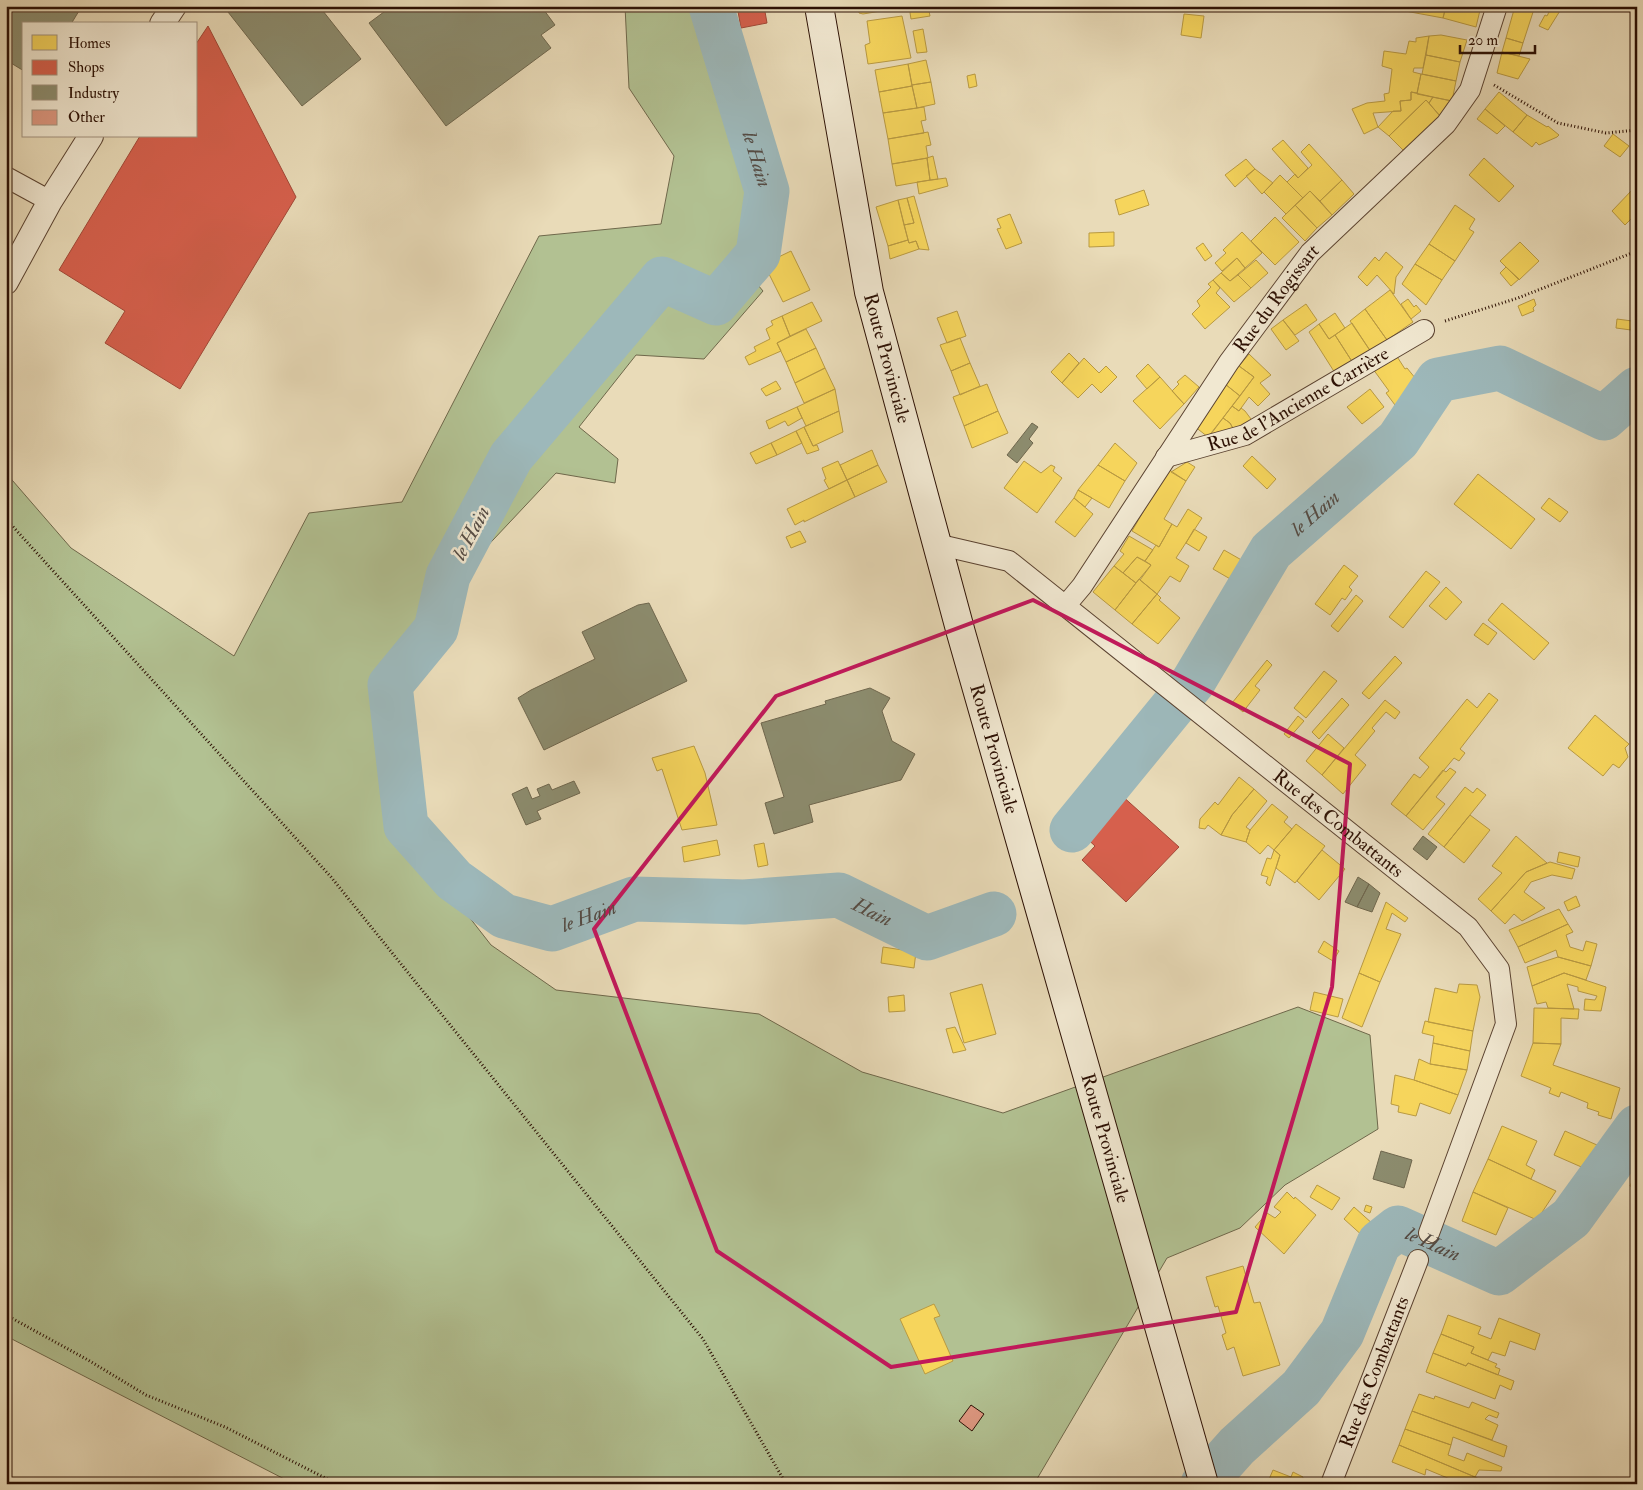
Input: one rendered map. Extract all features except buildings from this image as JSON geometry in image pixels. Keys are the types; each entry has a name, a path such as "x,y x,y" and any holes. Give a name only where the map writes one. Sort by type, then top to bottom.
{"main road":[{"name":"Route Provinciale","path":"819,6 869,292 936,544 1204,1484"}],"street":[{"path":"163,22 174,6"},
{"name":"Rue du Rogissart","path":"1066,605 1082,586 1230,362 1310,253 1446,124 1470,90 1497,6"},
{"path":"6,282 50,201 89,138"},
{"path":"6,177 50,201"},
{"name":"Rue de l'Ancienne Carrière","path":"1166,457 1246,435 1424,330"},
{"name":"Rue des Combattants","path":"936,544 1009,561 1468,927 1499,969 1506,1024 1430,1233"},
{"name":"Rue des Combattants","path":"1330,1484 1418,1260"}],"path":[{"path":"1476,74 1558,122 1606,133 1637,130"},
{"path":"1424,330 1448,320 1518,298 1637,252"},
{"path":"6,519 337,884 703,1339 786,1484"},
{"path":"6,1315 88,1360 146,1395 225,1427 337,1484"}],"highlighted area":[{"path":"1033,600 1350,764 1332,987 1236,1312 891,1367 717,1251 594,929 776,696"}],"green space":[{"path":"625,6 710,6 747,183 737,260 763,291 704,359 636,355 579,427 618,459 615,483 556,473 478,556 430,573 433,607 388,665 377,718 384,808 491,945 556,990 759,1014 862,1072 1003,1113 1298,1007 1370,1035 1378,1129 1285,1185 1240,1228 1167,1258 1034,1484 294,1484 6,1336 6,473 71,548 234,656 309,513 402,502 539,236 661,224 674,156 629,88"}],"waterway":[{"name":"le Hain","path":"711,6 767,191 758,254 716,303 662,279 511,457 448,576 436,629 390,685 406,826 454,880 504,916 552,929 634,899 744,902 839,895 927,938 994,914"},
{"name":"le Hain","path":"1072,830 1193,682 1271,551 1398,440 1438,380 1500,368 1604,418 1637,389"},
{"name":"le Hain","path":"1203,1484 1237,1446 1301,1388 1342,1333 1379,1243 1398,1228 1499,1273 1571,1218 1637,1127"}],"water label":[{"name":"Hain","path":"872,911"}]}
